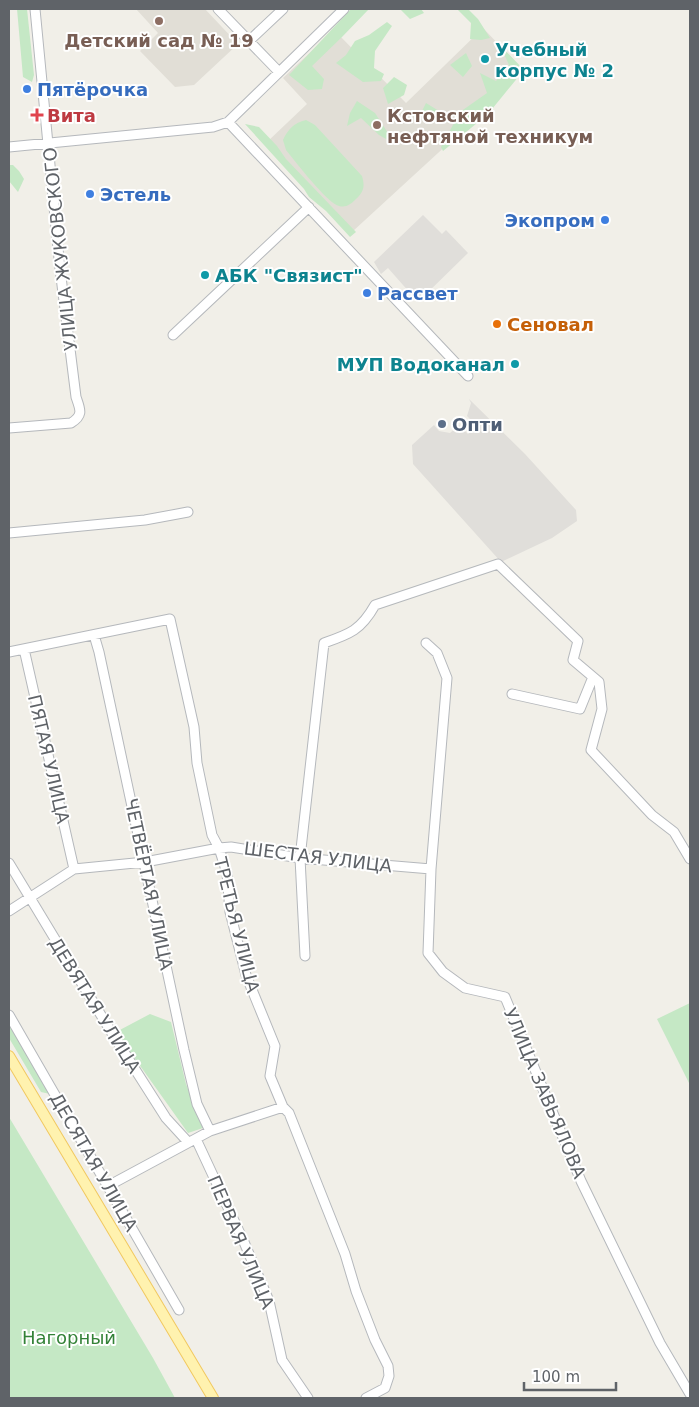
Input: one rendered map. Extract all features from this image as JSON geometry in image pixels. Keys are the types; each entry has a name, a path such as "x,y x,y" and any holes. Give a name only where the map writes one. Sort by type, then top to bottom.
{"main road":[{"path":"9,1056 212,1398"}],"street":[{"name":"УЛИЦА ЖУКОВСКОГО","path":"9,428 71,423 78,419 80,412 76,397 60,269 36,9"},
{"path":"218,9 279,72"},
{"path":"249,41 283,9"},
{"path":"9,147 213,127 228,122 344,9"},
{"path":"228,122 468,376"},
{"path":"173,335 309,207"},
{"path":"9,533 145,520 188,512"},
{"path":"305,956 300,858 324,642 349,634 367,620 375,605 498,564 578,641 572,660 599,682 602,709 591,750 652,815 674,832 690,860"},
{"name":"ТРЕТЬЯ УЛИЦА","path":"94,635 170,619 194,727 197,763 212,835 219,848 227,873 230,912 246,975 275,1046 270,1076 283,1106 289,1113 345,1254 372,1332 388,1366 389,1376 385,1388 366,1398"},
{"path":"9,652 94,635"},
{"name":"ЧЕТВЁРТАЯ УЛИЦА","path":"94,635 145,862 184,1050 197,1104 210,1131"},
{"name":"УЛИЦА ЗАВЬЯЛОВА","path":"426,642 437,653 447,678 431,869 428,953 443,972 465,988 505,997 581,1181 660,1343 690,1394"},
{"name":"ПЯТАЯ УЛИЦА","path":"24,649 74,869"},
{"path":"512,694 580,709 593,677"},
{"name":"ШЕСТАЯ УЛИЦА","path":"9,910 74,869 145,862 219,848 231,847 300,858 431,869"},
{"name":"ДЕВЯТАЯ УЛИЦА","path":"9,863 110,1030 166,1118 192,1141"},
{"name":"ДЕСЯТАЯ УЛИЦА","path":"9,1015 179,1310"},
{"path":"108,1186 210,1131 283,1106"},
{"name":"ПЕРВАЯ УЛИЦА","path":"192,1141 244,1242 269,1301 282,1360 308,1398"}],"shaded area":[{"path":"136,9 205,9 238,44 194,85 175,87 140,51 158,33"},
{"name":"Кстовский нефтяной техникум","path":"483,28 524,71 487,108 352,232 267,142 307,104 283,78 334,30 406,103"},
{"path":"423,215 442,234 446,230 468,253 418,302 388,268 381,274 374,262"},
{"path":"469,399 525,454 576,510 577,521 552,538 501,562 413,464 412,445 434,425 439,431 450,433 459,425 468,434 477,426 467,416 471,403"}],"green space":[{"path":"17,9 27,9 34,75 32,82 23,77"},
{"path":"351,9 369,9 312,66 324,79 322,89 308,90 289,75"},
{"path":"400,9 421,9 424,13 410,19"},
{"path":"457,9 468,9 478,19 490,38 481,40 470,39 471,23"},
{"path":"387,22 392,26 375,51 374,68 384,74 381,81 363,82 336,63 346,55 355,41 369,35"},
{"path":"500,45 524,70 488,114 443,151 441,147 460,112 487,93 480,73 496,81 509,65"},
{"path":"466,53 472,66 463,77 450,65"},
{"path":"394,77 407,85 404,95 388,104 383,88"},
{"path":"357,101 375,113 395,144 379,135 361,118 347,126 350,113"},
{"path":"426,103 439,111 430,115 422,111"},
{"path":"306,120 315,125 362,176 364,186 362,191 348,205 339,206 327,198 286,150 283,140 287,133 292,127"},
{"path":"245,124 259,127 277,146 286,159 356,232 350,237 326,211 309,197 304,189"},
{"path":"9,165 13,165 24,179 18,192 9,181"},
{"path":"690,1003 690,1085 657,1019"},
{"path":"150,1014 171,1022 186,1084 203,1128 188,1133 116,1032"},
{"path":"9,1023 50,1094 41,1092 9,1038"},
{"name":"Нагорный","path":"9,1117 153,1358 175,1398 9,1398"}],"place":[{"name":"Детский сад № 19","path":"159,21"},
{"name":"Учебный корпус № 2","path":"485,59"},
{"name":"Пятёрочка","path":"27,89"},
{"name":"Вита","path":"37,115"},
{"name":"Кстовский нефтяной техникум","path":"377,125"},
{"name":"Эстель","path":"90,194"},
{"name":"Экопром","path":"605,220"},
{"name":"АБК \"Связист\"","path":"205,275"},
{"name":"Рассвет","path":"367,293"},
{"name":"Сеновал","path":"497,324"},
{"name":"МУП Водоканал","path":"515,364"},
{"name":"Опти","path":"442,424"}]}
